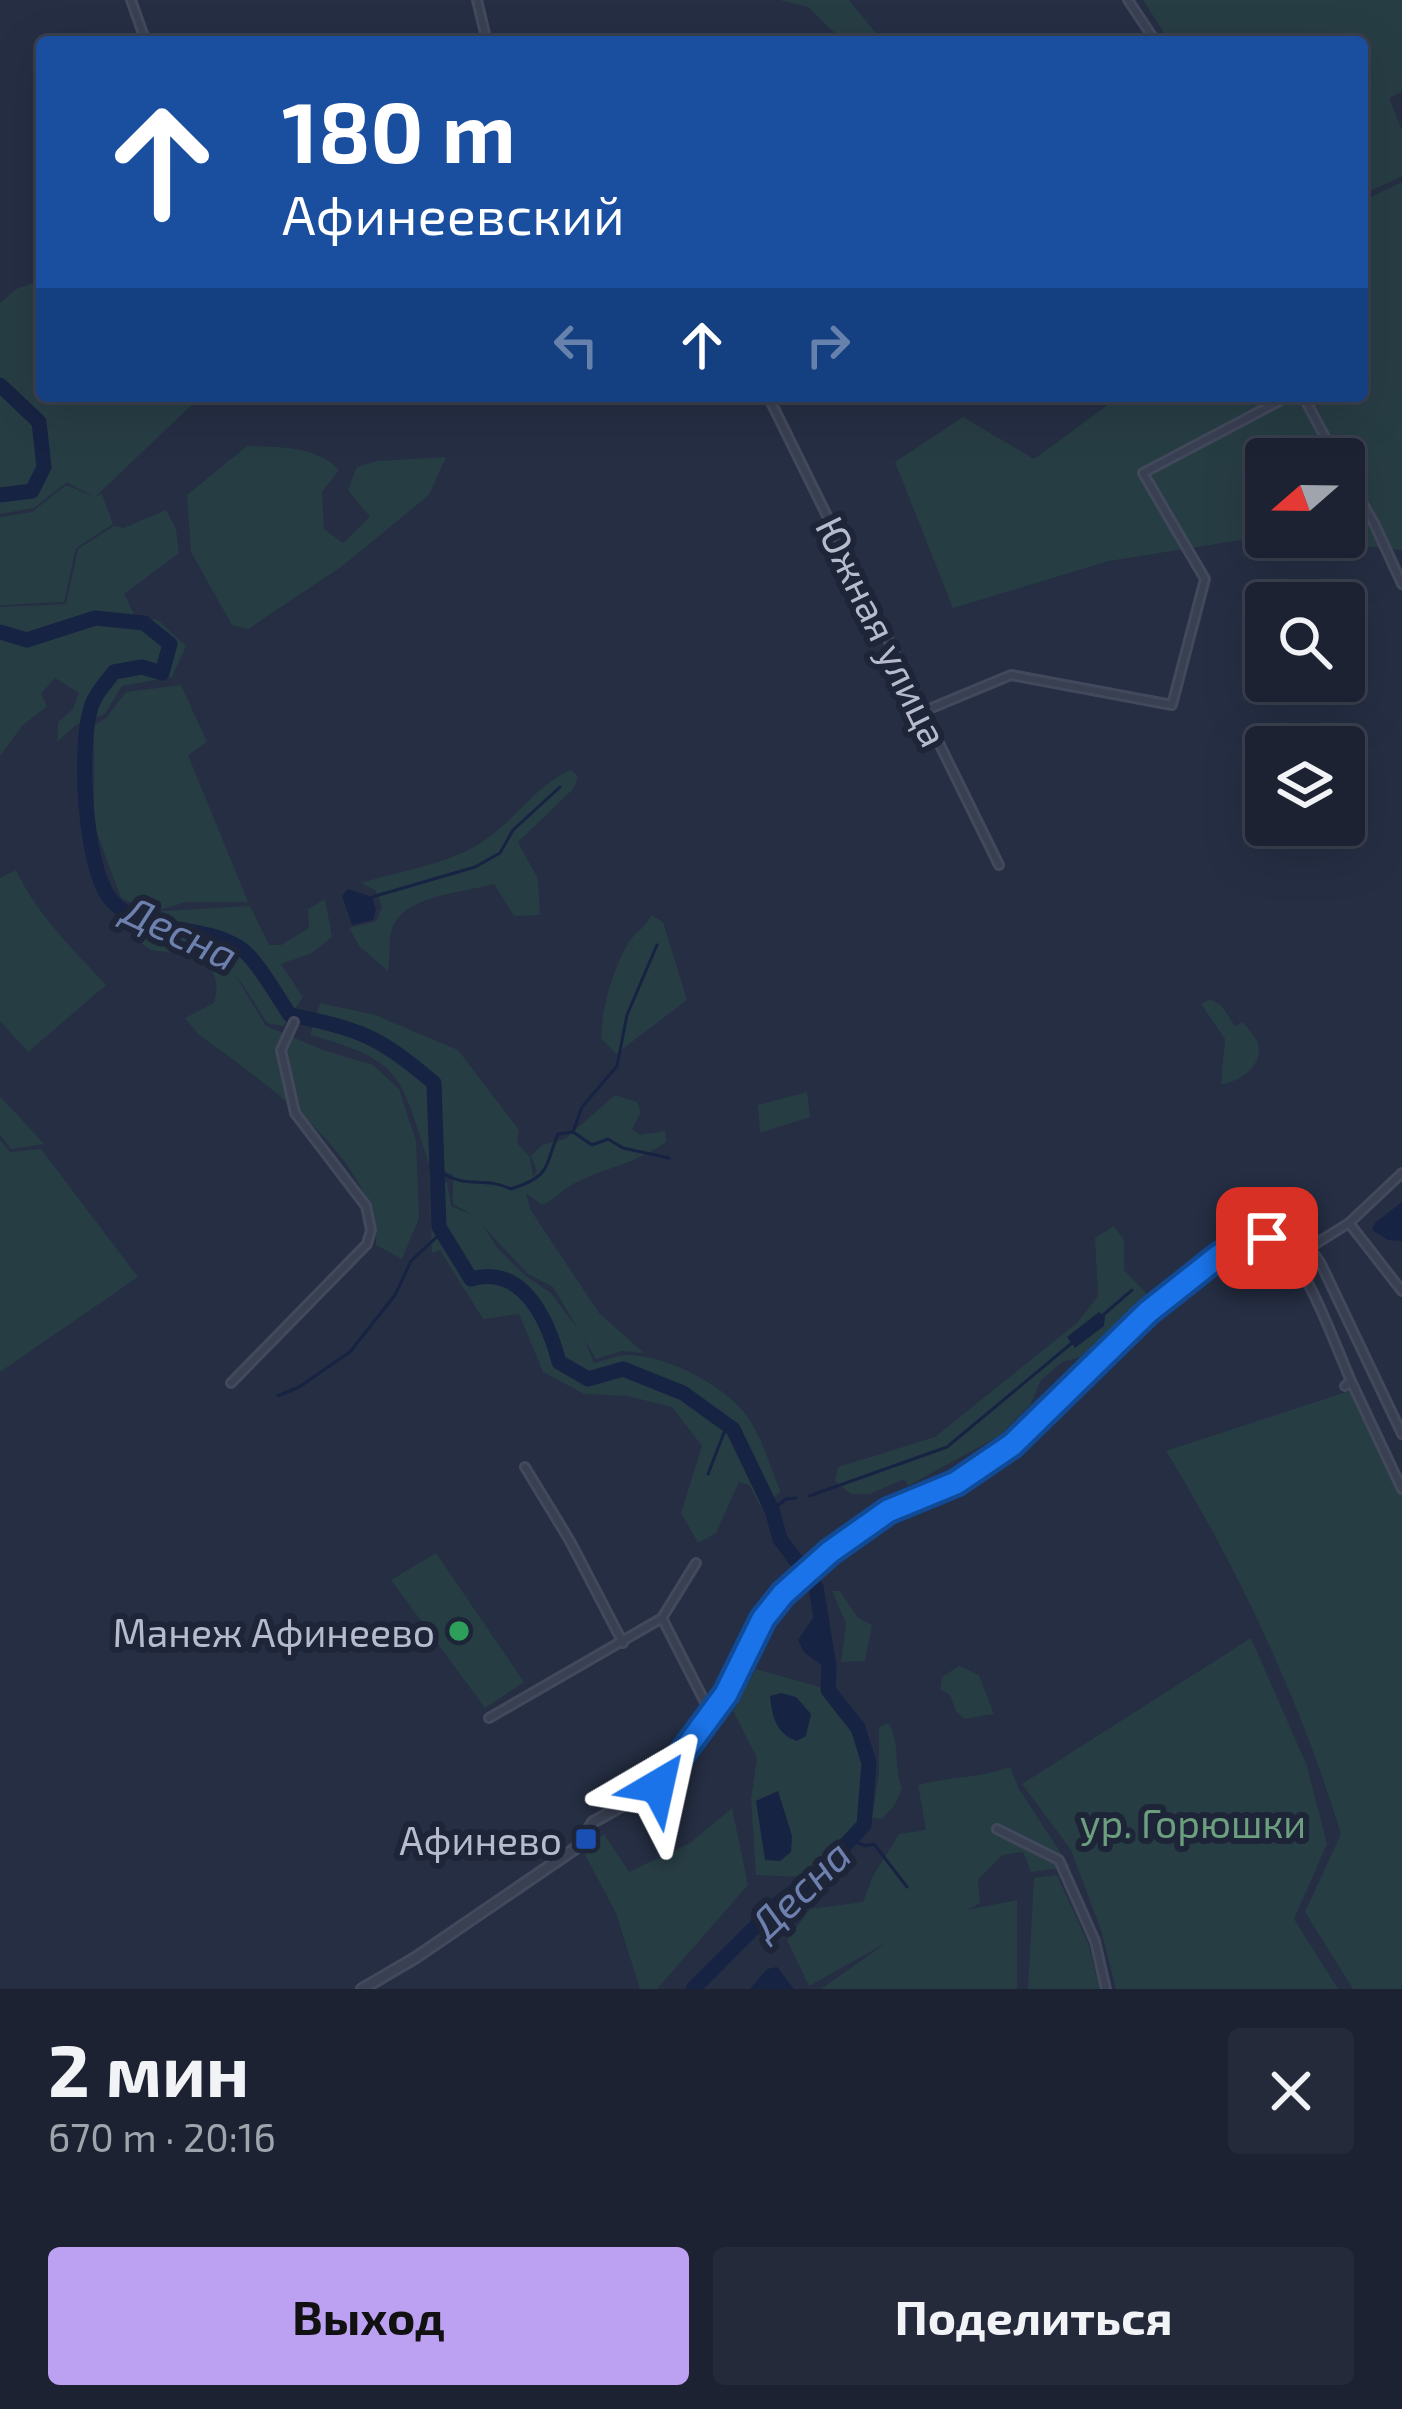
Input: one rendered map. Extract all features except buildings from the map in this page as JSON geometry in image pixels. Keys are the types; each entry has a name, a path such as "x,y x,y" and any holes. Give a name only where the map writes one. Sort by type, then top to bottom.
{"street":[{"path":"131,0 144,36"},
{"path":"477,0 486,36"},
{"path":"1128,0 1152,36"},
{"name":"Южная улица","path":"771,402 999,865"},
{"path":"922,712 1011,675 1172,705 1205,579 1143,473 1278,402"},
{"path":"1306,402 1326,438"},
{"path":"1365,508 1402,584"},
{"path":"231,1382 368,1244 371,1230 366,1206 295,1113 281,1050 294,1022"},
{"path":"1309,1249 1349,1223 1402,1173"},
{"path":"1349,1223 1402,1291"},
{"path":"1278,1239 1297,1261 1348,1384 1402,1489"},
{"path":"362,1989 578,1846 593,1822 658,1786 726,1694 763,1619 783,1594 830,1552 888,1511 956,1483 1012,1445 1135,1324 1220,1255 1241,1244 1278,1239 1309,1249 1320,1262 1402,1435"},
{"path":"525,1468 571,1541 623,1643"},
{"path":"489,1718 662,1618 696,1564"},
{"path":"662,1618 711,1714"},
{"path":"997,1829 1059,1860 1095,1941 1106,1989"}],"green space":[{"path":"779,0 849,0 878,36 838,36 808,7"},
{"path":"1143,0 1402,0 1402,92 1389,98 1402,130 1402,176 1368,192 1368,36 1166,36"},
{"path":"1402,182 1402,550 1365,546 1365,438 1245,438 1245,539 1109,561 953,608 895,462 963,417 1034,459 1112,402 1368,402 1368,198"},
{"path":"36,282 36,402 195,402 96,496 102,494 113,524 76,548 64,602 0,605 0,517 32,512 66,485 94,497 67,482 34,508 0,514 0,303 16,289"},
{"path":"247,446 308,452 339,470 322,492 324,529 343,543 370,517 348,490 357,467 377,461 446,457 429,495 341,567 248,629 232,625 191,552 187,495"},
{"path":"166,510 176,529 179,553 124,594 134,614 159,621 186,646 172,677 122,686 105,714 77,724 57,742 58,722 73,709 79,693 55,678 41,694 47,706 22,726 0,756 0,607 66,604 78,549 114,526 124,528"},
{"path":"181,685 207,742 188,755 248,902 186,902 151,912 121,898 94,825 94,725 106,718 126,692"},
{"path":"571,770 578,777 573,789 518,842 538,879 540,915 514,916 494,884 434,898 407,910 391,932 388,971 359,946 349,928 376,921 382,907 375,890 361,883 471,848 496,832 547,784"},
{"path":"16,870 45,917 106,985 28,1052 0,1021 0,878"},
{"path":"325,899 332,937 312,953 281,964 303,997 283,1026 267,1023 223,964 151,950 142,944 138,928 163,911 250,906 269,945 281,945 309,928 308,909"},
{"path":"651,915 663,922 687,1000 616,1054 601,1038 612,978 627,945"},
{"path":"202,961 232,970 266,1026 373,1065 399,1089 416,1141 419,1218 402,1259 376,1245 372,1213 337,1152 283,1098 198,1034 185,1018 214,1003 216,980"},
{"path":"1210,999 1221,1005 1235,1026 1243,1022 1259,1046 1251,1068 1228,1083 1221,1084 1225,1039 1201,1004"},
{"path":"320,1003 375,1015 458,1050 519,1130 517,1143 530,1157 533,1177 537,1171 531,1156 542,1145 565,1139 615,1095 637,1102 641,1112 632,1129 640,1135 665,1131 666,1142 655,1149 575,1183 542,1205 526,1193 530,1209 599,1313 644,1353 622,1351 596,1359 585,1340 594,1363 622,1355 647,1357 715,1386 751,1422 781,1492 760,1506 749,1485 739,1482 716,1533 698,1543 681,1513 702,1446 672,1407 627,1396 584,1394 543,1372 519,1314 483,1319 440,1250 432,1253 429,1172 447,1182 451,1206 475,1216 453,1204 453,1175 429,1164 412,1111 394,1076 364,1053 310,1035","holes":["484,1227 528,1274 553,1287 579,1331 551,1293 526,1276 498,1249"]},
{"path":"807,1092 810,1117 760,1133 758,1105"},
{"path":"0,1096 44,1144 11,1149 0,1135"},
{"path":"0,1140 10,1152 41,1149 138,1277 0,1372"},
{"path":"1114,1226 1124,1240 1124,1270 1147,1294 1080,1357 1062,1362 1041,1380 1031,1404 999,1436 908,1486 904,1479 870,1494 851,1494 835,1481 838,1467 935,1437 1078,1322 1098,1296 1095,1238"},
{"path":"1358,1388 1402,1480 1402,1989 1353,1989 1305,1912 1341,1834 1307,1734 1266,1637 1166,1451"},
{"name":"Манеж Афинеево","path":"436,1553 524,1682 485,1708 391,1580"},
{"path":"832,1591 840,1591 858,1618 872,1625 865,1661 841,1662 846,1623"},
{"name":"ур. Горюшки","path":"1251,1638 1307,1766 1327,1844 1294,1919 1338,1989 1116,1989 1101,1930 1071,1850 1022,1784"},
{"path":"959,1666 979,1675 994,1714 964,1719 956,1711 950,1695 940,1689 942,1677"},
{"path":"756,1669 820,1687 855,1731 865,1765 860,1823 801,1877 756,1875 751,1799 757,1758 733,1711"},
{"path":"888,1723 902,1789 882,1819 872,1818 879,1727"},
{"path":"1010,1767 1019,1789 1070,1867 1031,1872 1023,1852 1002,1855 978,1880 980,1903 967,1910 1017,1900 1017,1989 821,1989 886,1943 809,1986 787,1940 810,1909 863,1902 899,1834 926,1830 918,1785"},
{"path":"732,1808 748,1885 657,1989 640,1989 616,1913 583,1851 604,1834 629,1872 690,1843"},
{"path":"1057,1875 1088,1943 1100,1989 1028,1989 1034,1878"}],"water":[{"path":"348,889 372,897 373,920 352,925 342,896"},
{"path":"1402,1202 1402,1241 1388,1240 1372,1230 1375,1223"},
{"path":"1099,1312 1105,1317 1104,1326 1075,1348 1067,1337"},
{"path":"817,1594 828,1670 804,1652 798,1640 813,1618"},
{"path":"770,1696 796,1697 811,1714 806,1736 797,1741 784,1734 774,1717"},
{"path":"778,1791 792,1836 791,1852 780,1861 765,1860 756,1801"},
{"path":"777,1967 794,1989 750,1989 767,1969"}],"waterway":[{"name":"Десна","path":"0,385 39,422 44,467 32,491 0,495"},
{"name":"Десна","path":"0,632 27,640 95,618 144,623 170,644 162,673 142,667 114,672 95,698 88,720 89,835 102,885 112,901 141,920 208,935 240,948 290,1015 368,1037 434,1083 439,1227 471,1279 489,1277 519,1288 540,1313 559,1362 588,1379 623,1369 683,1393 733,1429 772,1510 780,1539 816,1587 829,1666 828,1690 858,1728 869,1763 864,1825 693,1989"},
{"path":"372,897 475,867 500,853 513,830 560,787"},
{"path":"573,1132 582,1107 617,1066 627,1015 657,945"},
{"path":"437,1170 458,1180 511,1189 540,1175 558,1134 573,1132 592,1145 608,1139 623,1148 669,1158"},
{"path":"278,1396 350,1352 395,1295 411,1261 443,1231"},
{"path":"1102,1316 1132,1290"},
{"path":"809,1496 947,1447 1072,1343"},
{"path":"708,1474 727,1425"},
{"path":"772,1510 796,1498"},
{"path":"850,1840 874,1844 907,1887"}],"place":[{"name":"Манеж Афинеево","path":"459,1631"},
{"name":"Афинево","path":"586,1839"}],"route":[{"path":"658,1786 726,1694 763,1619 783,1594 830,1552 888,1511 956,1483 1012,1445 1148,1312 1220,1255 1267,1238"}]}
